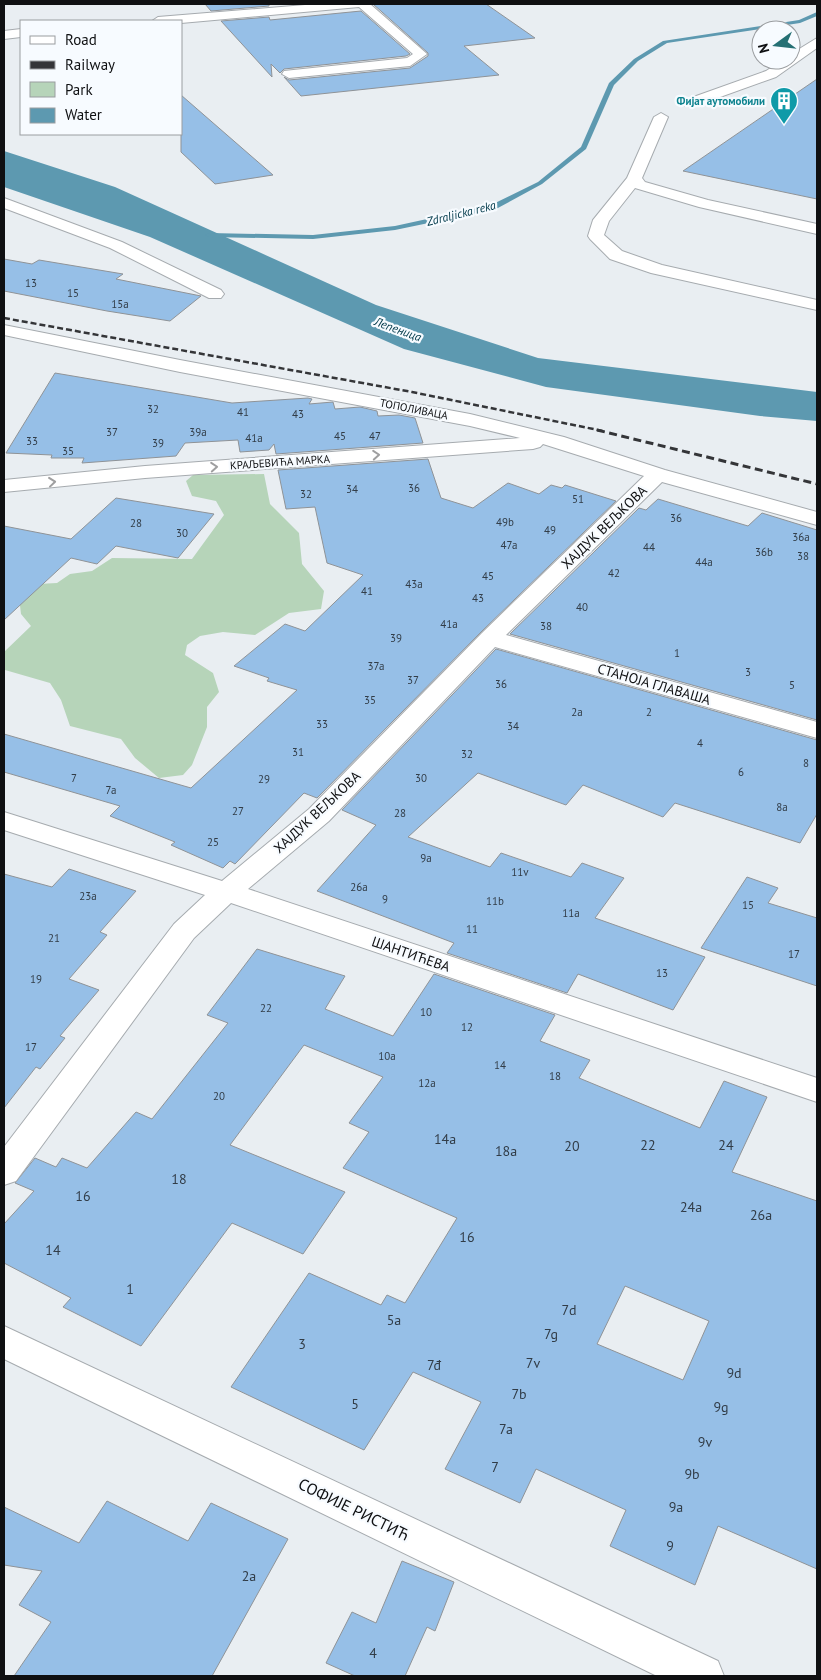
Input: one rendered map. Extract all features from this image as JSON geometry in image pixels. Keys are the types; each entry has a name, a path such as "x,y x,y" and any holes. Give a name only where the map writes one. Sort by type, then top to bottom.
{"street":[{"path":"170,20 356,4"},
{"path":"289,74 410,62 421,54 363,4"},
{"path":"4,35 20,33"},
{"path":"666,107 690,103 770,74 817,42"},
{"path":"690,103 704,108 706,114"},
{"path":"666,107 678,120"},
{"path":"666,107 634,179 601,220 596,236 616,256 657,269 817,305"},
{"path":"634,179 640,185 705,204 817,229"},
{"path":"4,203 116,246 215,294"},
{"name":"ТОПОЛИВАЦА","path":"4,330 180,366 470,420 557,441 658,474 817,518"},
{"name":"КРАЉЕВИЋА МАРКА","path":"4,486 145,472 557,441"},
{"name":"ХАЈДУК ВЕЉКОВА","path":"4,1172 184,931 227,892 319,815 490,638 658,474"},
{"name":"СТАНОЈА ГЛАВАША","path":"490,638 817,730"},
{"name":"ШАНТИЋЕВА","path":"4,821 227,892 817,1090"},
{"name":"СОФИЈЕ РИСТИЋ","path":"4,1342 703,1676"}],"green space":[{"path":"264,474 270,504 299,533 302,564 324,591 321,609 289,613 255,635 223,632 200,636 187,645 185,655 213,673 219,692 207,707 207,727 192,765 183,775 159,778 135,758 121,739 70,726 61,700 50,683 5,670 4,652 31,626 21,614 19,597 38,584 57,583 70,574 92,571 112,558 192,559 224,515 216,501 192,496 186,481 193,475"}],"water":[{"name":"Лепеница","path":"4,151 115,187 376,305 538,358 817,392 817,421 760,416 546,387 404,349 150,237 4,187"}],"building":[{"path":"205,4 269,4 269,6 211,11"},
{"path":"373,4 486,4 535,38 464,46 499,75 301,96 284,77 289,80 410,68 428,56 428,53"},
{"path":"361,11 410,54 406,56 284,69 280,73 271,64 272,77 221,21 269,17 270,20"},
{"name":"Фијат аутомобили","path":"817,79 817,199 683,171"},
{"path":"182,96 273,175 215,184 181,152"},
{"path":"4,259 32,264 39,260 123,274 116,279 201,296 170,321 107,311 4,291"},
{"path":"55,373 232,403 308,398 312,399 309,404 333,402 335,409 360,407 377,411 378,416 399,415 415,418 423,443 276,454 274,444 269,450 240,452 238,440 185,443 176,456 82,463 84,458 51,458 52,455 6,453"},
{"path":"428,459 441,498 473,508 508,483 539,494 551,485 562,488 565,485 616,501 481,632 317,798 304,793 235,864 230,861 223,868 171,845 175,842 110,816 120,806 4,772 4,734 191,788 297,690 267,681 269,678 234,666 285,624 305,631 363,575 327,563 315,507 286,509 278,470"},
{"path":"116,498 214,514 178,558 116,546 97,564 71,558 4,620 4,526 71,539"},
{"path":"658,499 748,526 762,513 817,530 817,720 510,634 639,508 646,510"},
{"path":"496,649 817,740 817,814 800,843 675,803 663,817 583,785 566,805 478,773 408,837 490,867 501,853 571,877 582,863 624,878 595,918 705,957 673,1010 578,974 567,993 447,953 454,943 317,891 376,825 342,810"},
{"path":"69,869 136,891 100,932 107,935 69,979 99,990 60,1036 65,1038 40,1069 36,1067 4,1108 4,874 52,887"},
{"path":"747,877 778,888 768,903 817,918 817,986 701,948"},
{"path":"257,949 345,976 325,1009 393,1036 434,974 555,1015 540,1041 590,1060 579,1078 700,1128 724,1081 767,1097 732,1172 817,1201 817,1569 718,1526 695,1585 610,1546 626,1510 536,1469 520,1503 445,1469 481,1402 413,1372 364,1450 231,1387 309,1273 381,1305 387,1295 405,1303 457,1218 343,1168 369,1132 349,1123 383,1077 304,1045 230,1145 345,1192 303,1254 232,1223 141,1346 63,1307 71,1298 4,1263 4,1224 34,1191 15,1183 35,1158 56,1167 62,1158 87,1168 136,1112 152,1119 228,1023 207,1015","holes":["625,1286 709,1321 683,1380 597,1344"]},
{"path":"107,1501 188,1541 211,1503 288,1539 212,1676 14,1676 51,1622 19,1605 42,1571 4,1565 4,1507 79,1543"},
{"path":"402,1561 454,1582 435,1631 427,1627 405,1676 355,1676 326,1663 352,1612 376,1623"}],"waterway":[{"name":"Zdraljicka reka","path":"209,235 313,237 395,228 493,207 540,183 584,148 611,84 636,60 665,42 800,21 817,14"}],"railway":[{"path":"4,318 412,392 603,431"},
{"path":"597,430 817,484"}],"place":[{"name":"Фијат аутомобили","path":"784,125"}]}
